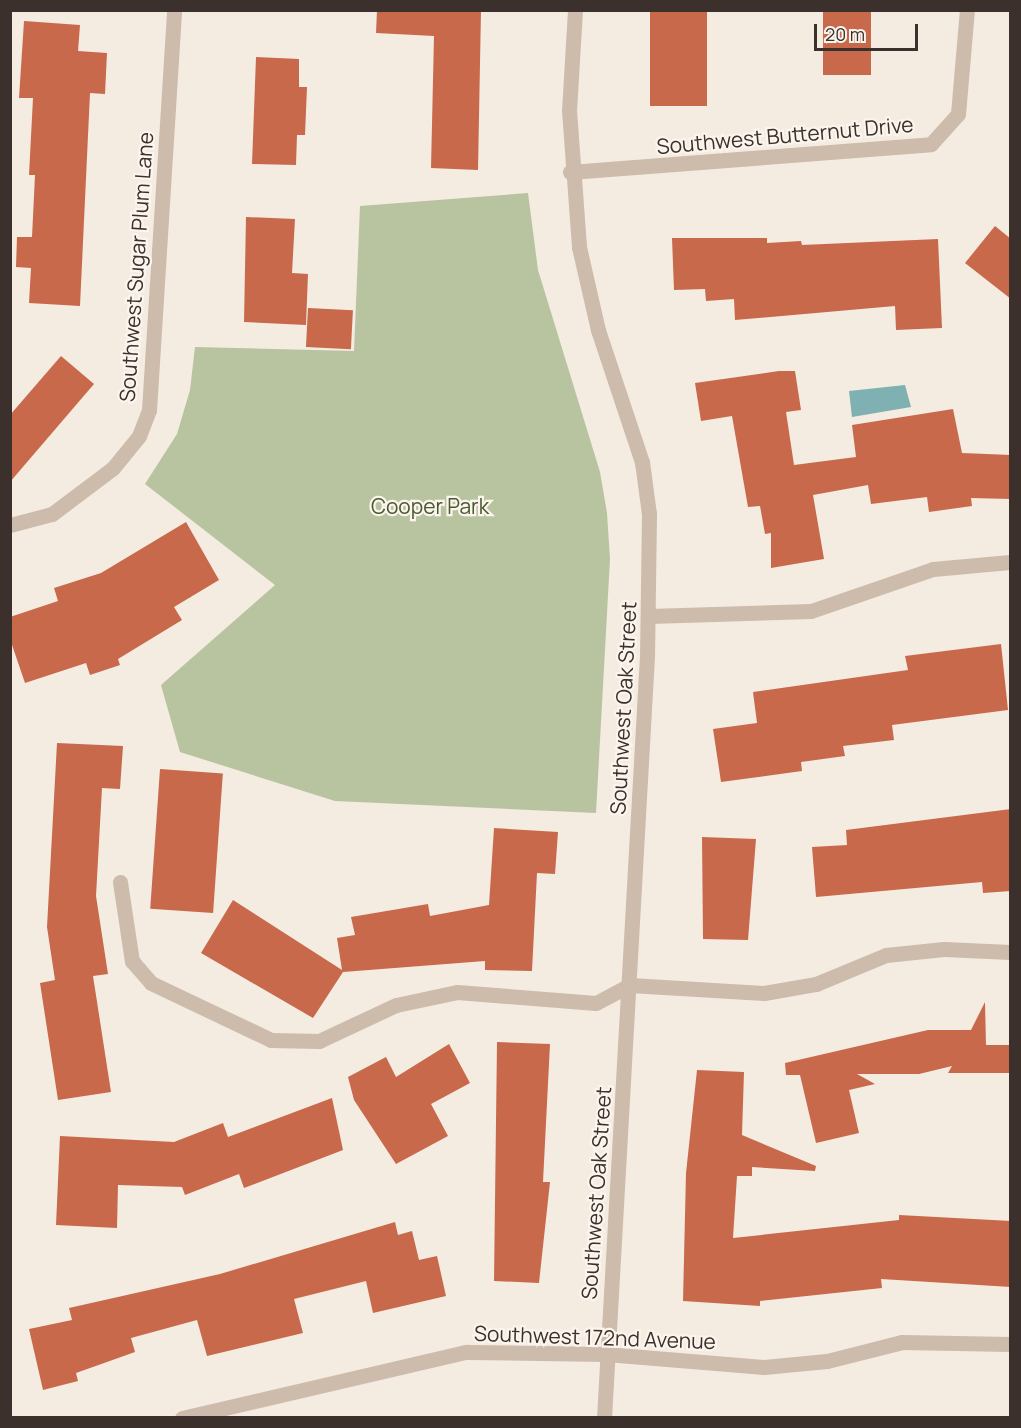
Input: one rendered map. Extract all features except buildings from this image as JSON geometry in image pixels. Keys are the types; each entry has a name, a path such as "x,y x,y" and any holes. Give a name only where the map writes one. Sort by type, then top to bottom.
{"street":[{"name":"Southwest Sugar Plum Lane","path":"10,525 52,514 113,468 139,436 149,410 174,10"},
{"name":"Southwest Oak Street","path":"575,10 570,172 587,288 648,488 649,616 604,1418"},
{"name":"Southwest Butternut Drive","path":"570,172 931,144 958,114 967,10"},
{"path":"649,616 811,611 933,569 1011,562"},
{"path":"120,882 132,961 152,983 271,1040 319,1041 396,1005 457,992 596,1003 630,985 764,993 816,984 886,955 944,949 1011,952"},
{"name":"Southwest 172nd Avenue","path":"182,1418 466,1352 606,1354 764,1367 827,1361 902,1342 1011,1344"}],"green space":[{"name":"Cooper Park","path":"528,193 538,270 600,472 607,513 610,559 596,813 335,801 180,752 161,685 275,585 145,484 177,434 190,390 195,347 354,351 360,206"}],"water":[{"path":"905,385 911,407 852,417 849,391"}]}
